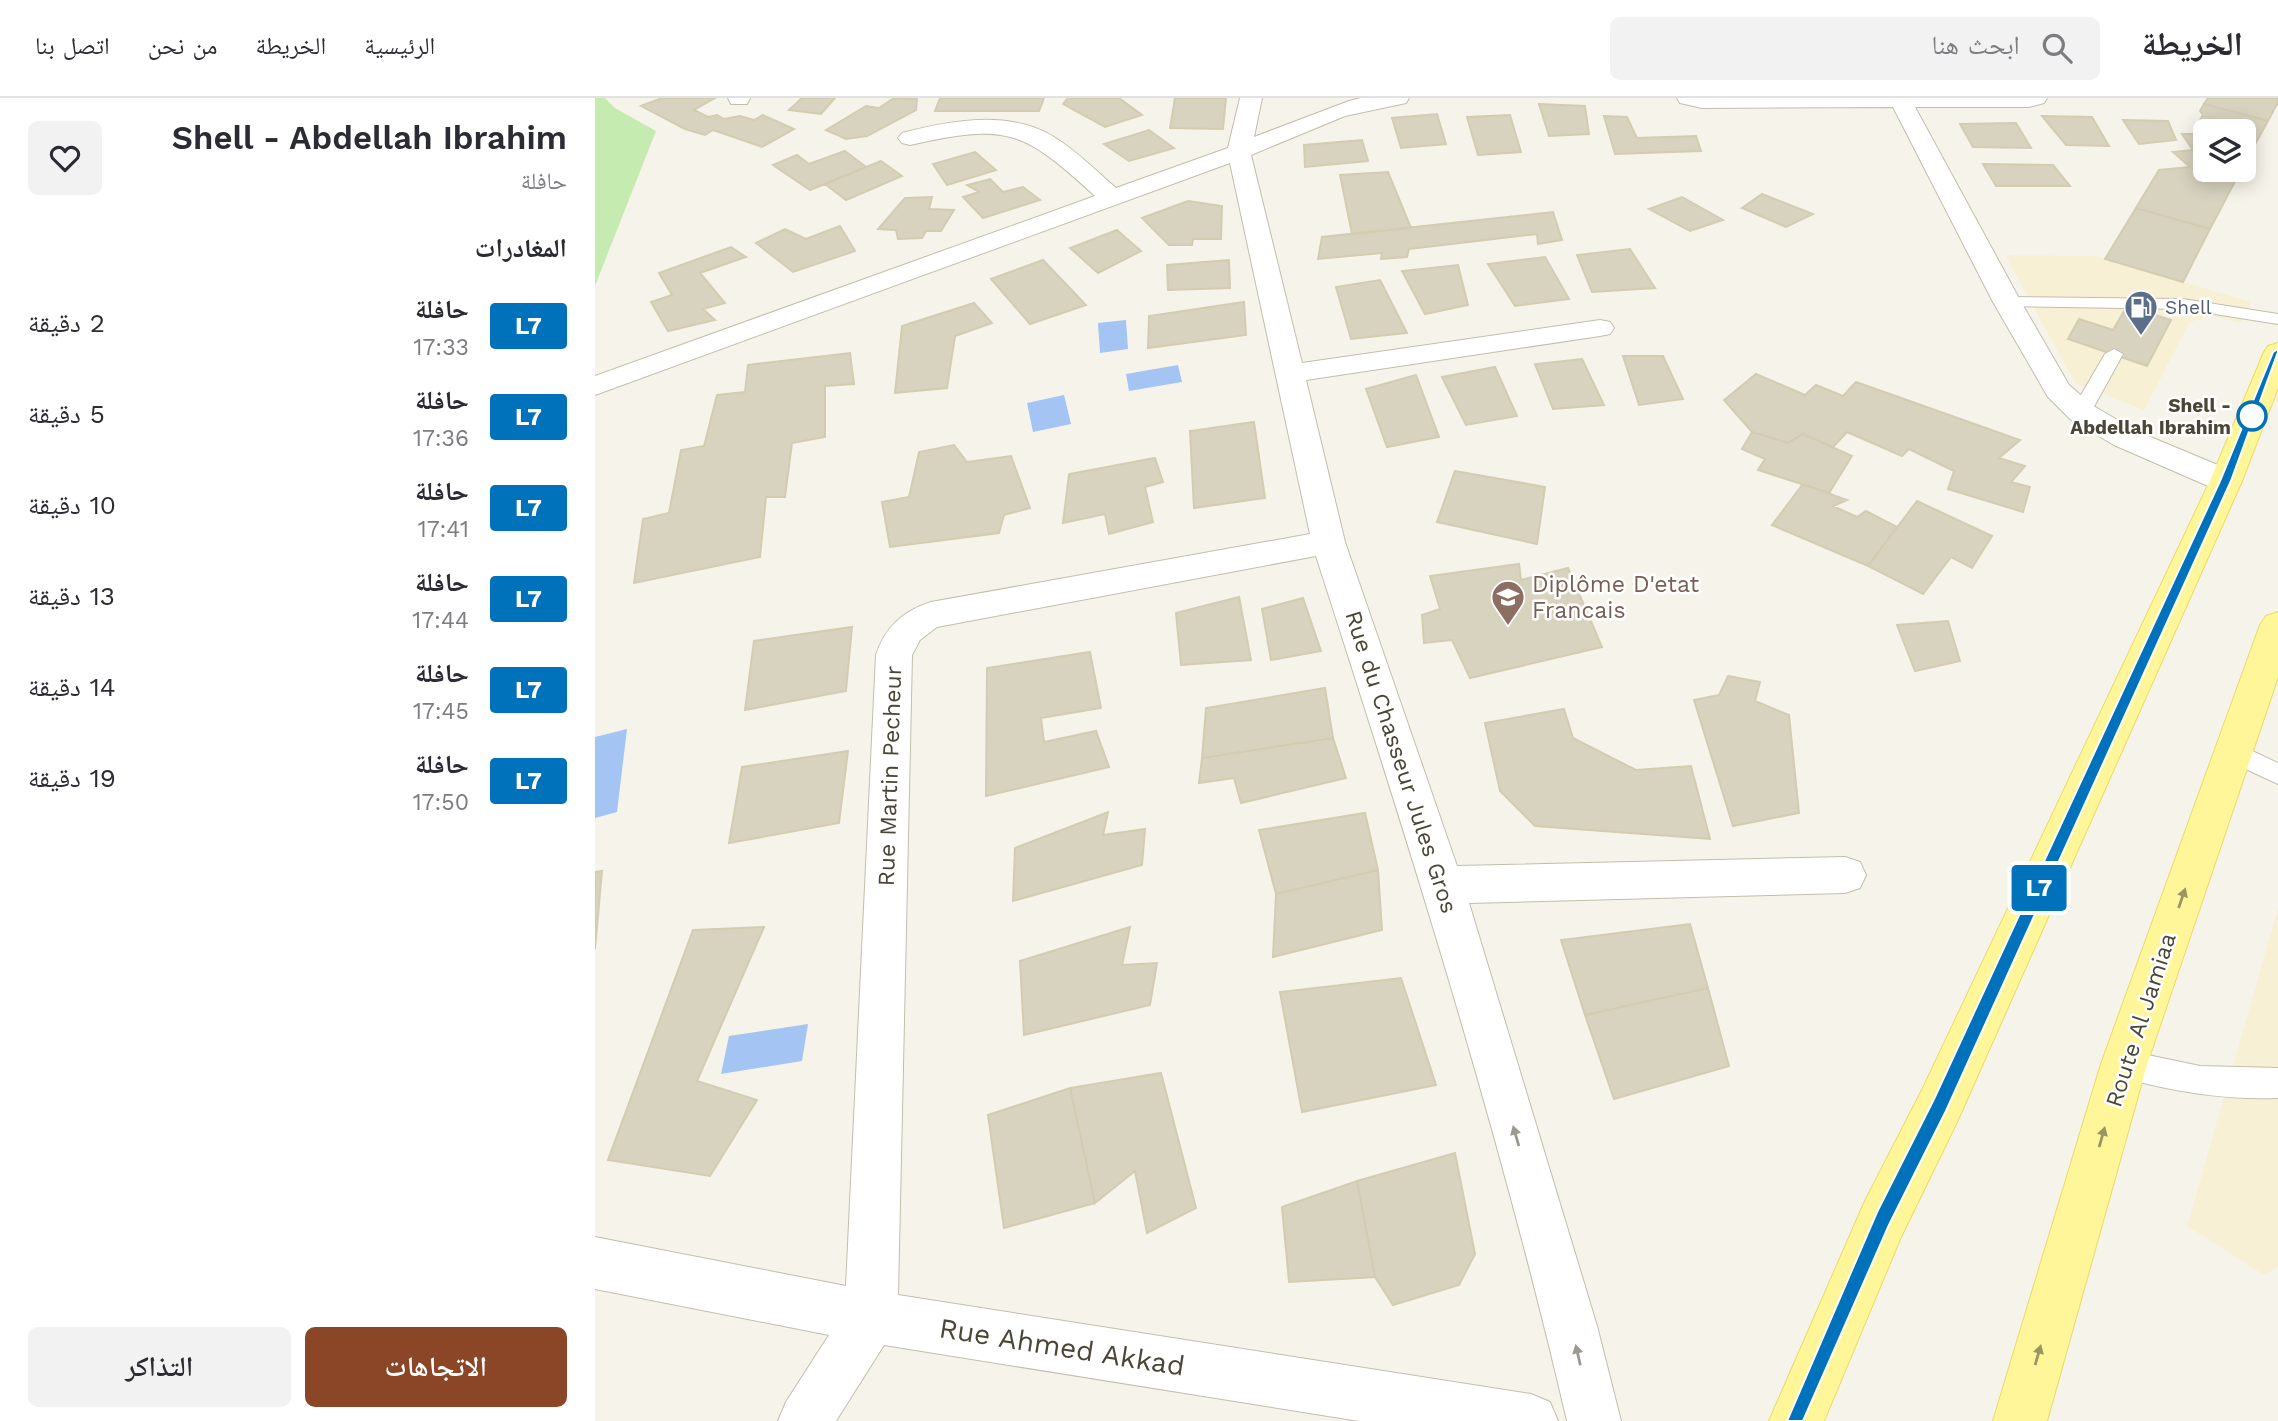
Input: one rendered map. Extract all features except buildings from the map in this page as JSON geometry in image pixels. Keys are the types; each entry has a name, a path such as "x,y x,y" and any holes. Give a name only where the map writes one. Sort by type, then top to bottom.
{"main road":[{"path":"1796,1421 1883,1219 1940,1105 2226,481 2278,352"},
{"name":"Route Al Jamiaa","path":"2020,1421 2124,1064 2233,752 2275,644"}],"street":[{"name":"Rue du Chasseur Jules Gros","path":"1251,98 1239,152 1328,542 1443,885 1571,1326 1594,1421"},
{"path":"595,386 1239,152 1361,104 1398,98"},
{"path":"1688,98 1702,101 2036,98"},
{"path":"1899,98 2007,302 2058,391 2081,412 2125,438 2226,481"},
{"path":"910,138 967,128 1022,132 1042,140 1111,197"},
{"path":"1289,374 1600,328"},
{"name":"Rue Martin Pecheur","path":"871,1317 894,655 898,641 918,620 931,615 1328,542"},
{"path":"1443,885 1845,875"},
{"name":"Rue Ahmed Akkad","path":"595,1263 871,1317 1531,1421"},
{"path":"805,1421 871,1317"}],"lane":[{"path":"2007,302 2141,307 2194,305 2278,319"},
{"path":"2081,412 2114,354"},
{"path":"2233,752 2278,774"},
{"path":"2124,1064 2168,1076 2209,1082 2255,1085 2278,1083"}],"shaded area":[{"path":"2005,255 2096,256 2251,302 2241,323 2212,316 2190,322 2144,410 2075,383"},
{"path":"2278,908 2278,1267 2264,1275 2187,1226"}],"green space":[{"path":"595,98 605,98 615,108 656,131 595,286"}],"water":[{"path":"1126,320 1128,349 1100,353 1098,323"},
{"path":"1178,365 1182,382 1129,391 1126,374"},
{"path":"1064,395 1071,424 1033,432 1027,403"},
{"path":"627,729 617,812 595,818 595,737"},
{"path":"808,1024 802,1061 721,1074 729,1036"}],"bus line":[{"name":"L7","path":"1796,1421 1883,1219 1940,1105 2226,481 2278,352"}],"place":[{"name":"Shell","path":"2141,337"},
{"name":"Shell - Abdellah Ibrahim","path":"2252,416"},
{"name":"Diplôme D'etat Francais","path":"1508,627"}]}
